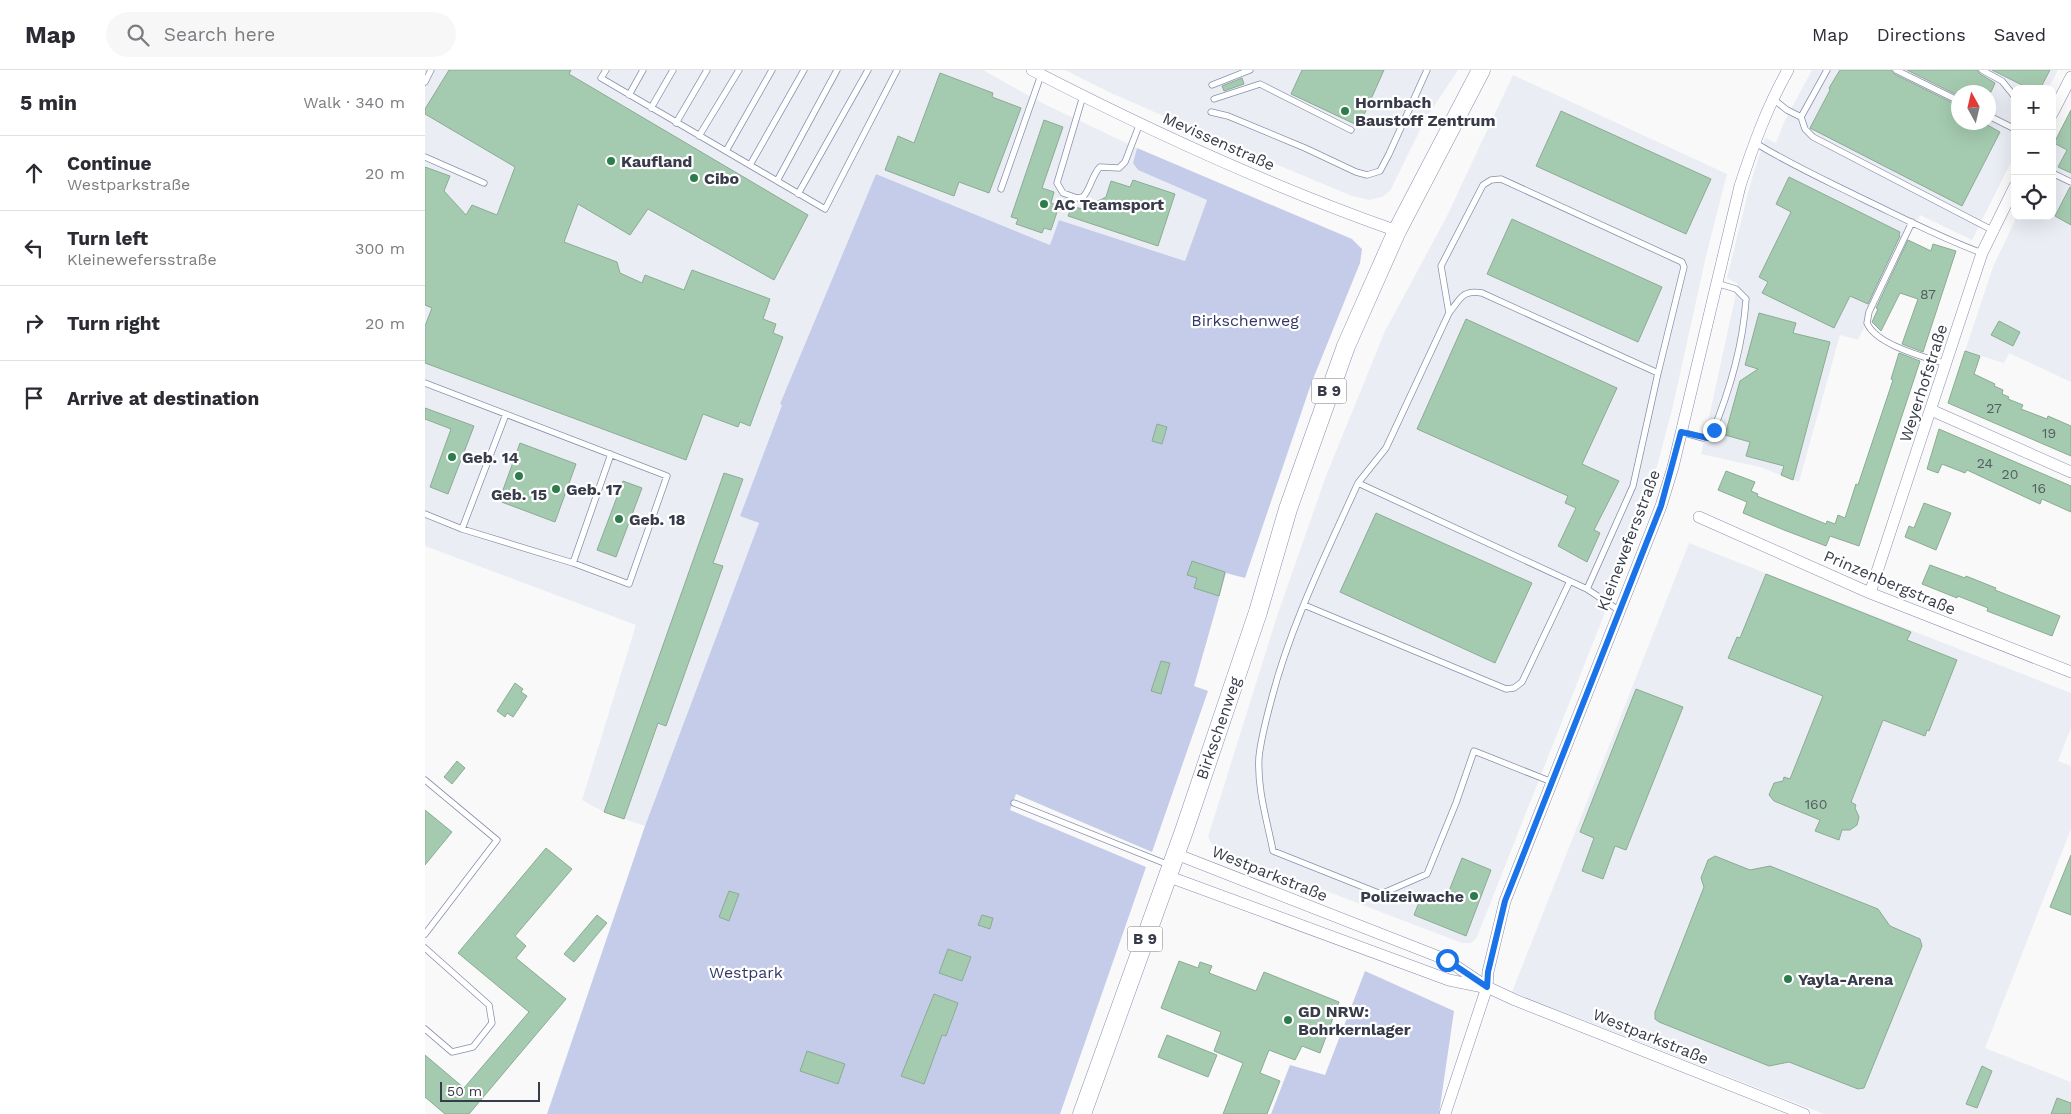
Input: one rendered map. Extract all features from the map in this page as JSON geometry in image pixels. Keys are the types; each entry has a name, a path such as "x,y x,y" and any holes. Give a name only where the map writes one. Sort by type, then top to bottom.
{"main road":[{"name":"Birkschenweg","path":"1082,1114 1171,865 1258,612 1288,509 1346,346 1397,231 1481,70"}],"street":[{"name":"Kleinewefersstraße","path":"1445,1114 1487,987 1488,972 1505,901 1661,506 1681,432 1740,186 1754,142 1772,98 1788,70"},
{"name":"Mevissenstraße","path":"1037,72 1196,150 1364,220 1397,231"},
{"path":"2056,106 2071,77"},
{"name":"Weyerhofstraße","path":"1870,593 1982,253 2011,194"},
{"path":"1931,410 2071,472"},
{"name":"Prinzenbergstraße","path":"1699,517 1870,593 2071,672"},
{"name":"Westparkstraße","path":"1171,865 1449,980 1487,987"},
{"name":"Westparkstraße","path":"1171,865 1447,960 1487,987 1629,1046 1804,1114"}],"lane":[{"path":"425,82 431,70"},
{"path":"606,70 601,78 825,210 897,70"},
{"path":"629,94 643,70"},
{"path":"651,108 673,70"},
{"path":"676,123 707,70"},
{"path":"699,136 739,70"},
{"path":"726,151 772,70"},
{"path":"750,166 804,70"},
{"path":"777,181 837,70"},
{"path":"798,194 868,70"},
{"path":"1212,85 1250,70"},
{"path":"1211,112 1228,116 1305,148 1356,172 1367,174 1380,171 1427,70"},
{"path":"1827,70 1801,116 1805,129 1813,137 1992,230"},
{"path":"1896,70 1951,97"},
{"path":"1982,70 2002,81 2011,92"},
{"path":"1001,189 1037,72"},
{"path":"1214,99 1261,84 1351,130"},
{"path":"1083,96 1057,183 1063,194 1077,198 1083,197 1095,172 1101,167 1119,168 1125,162 1140,123"},
{"path":"1772,98 1787,110 1801,116"},
{"path":"1996,120 2011,127"},
{"path":"1754,142 1778,157 1957,244 1982,253"},
{"path":"425,158 484,183"},
{"path":"2056,175 2071,182"},
{"path":"1449,313 1441,266 1483,185 1491,180 1501,179 1681,262 1684,267 1633,486 1587,589"},
{"path":"1912,222 1869,312 1867,323 1874,332 1905,350 1946,364"},
{"path":"1681,432 1703,438 1711,436 1724,401 1741,341 1747,299 1737,289 1716,283"},
{"path":"1552,782 1474,751 1456,803 1427,874 1381,894 1273,851 1260,791 1259,758 1264,728 1278,671 1304,605 1358,483 1385,448 1449,313 1463,294 1472,291 1482,293 1658,373"},
{"path":"425,382 667,476 629,584 573,563 462,529 425,514"},
{"path":"462,529 507,414"},
{"path":"573,563 611,454"},
{"path":"1358,483 1587,589 1619,611"},
{"path":"1304,605 1507,689 1514,688 1522,682 1570,582"},
{"path":"425,780 497,840 425,934"},
{"path":"1013,803 1171,865"},
{"path":"425,948 489,1005 493,1023 473,1048 452,1052 425,1029"}],"shaded area":[{"path":"425,70 983,70 1040,102 1137,148 1133,162 1138,170 1207,200 1185,261 1059,220 1050,245 876,174 780,404 782,404 740,516 759,523 645,826 604,812 582,800 636,625 425,546"},
{"path":"1065,70 1458,70 1425,120 1390,191 1382,197 1369,200 1352,196 1216,139 1111,93"},
{"path":"1812,70 2058,70 2050,85 2011,85 2011,162 1972,240 1920,215 1858,340 1840,335 1799,482 1760,467 1701,454 1738,284 1727,278 1750,185 1765,138 1776,143 1784,122"},
{"path":"1513,75 1727,174 1706,256 1672,410 1645,511 1477,937 1471,943 1462,943 1214,848 1208,837 1277,616 1326,476 1385,331 1446,218"},
{"path":"2071,110 2071,382 2009,353 2004,363 1965,351 1993,267 2015,220 2056,220 2056,139"},
{"path":"1689,543 2071,693 2071,728 2058,761 2071,766 2071,829 1985,1048 2071,1082 2071,1114 1824,1114 1512,992"}],"green space":[{"name":"Westpark","path":"1137,148 1352,239 1362,249 1360,263 1311,384 1245,578 1226,573 1194,686 1208,691 1152,852 1016,794 1010,810 1146,867 1060,1114 547,1114 645,826 759,523 740,516 782,405 780,404 876,174 1050,245 1059,220 1185,261 1207,200 1138,170 1133,163"},
{"path":"1365,971 1454,1011 1439,1114 1271,1114 1290,1065 1325,1075"}],"building":[{"path":"449,70 571,70 569,74 808,215 774,280 648,209 630,235 578,204 564,242 617,262 620,273 642,283 645,275 684,290 692,270 770,299 763,319 776,324 773,333 783,337 750,426 740,422 738,427 703,414 686,460 425,363 425,326 432,308 425,305 425,167 450,176 444,191 466,215 472,205 497,215 515,167 425,114 425,109"},
{"name":"Hornbach Baustoff Zentrum","path":"1302,70 1384,70 1359,126 1291,94"},
{"path":"1840,70 1891,70 1894,74 1951,102 1951,130 1996,130 2000,132 1962,206 1810,128 1830,90 1829,88"},
{"path":"1907,70 1977,70 1995,83 1994,85 1951,85 1951,92"},
{"path":"1992,70 2050,70 2042,85 2022,85"},
{"path":"940,73 993,93 992,97 1021,108 989,193 959,182 954,196 885,170 898,136 914,143"},
{"path":"1242,78 1244,84 1224,91 1222,86"},
{"path":"2071,110 2071,173 2058,167 2067,150 2056,144 2056,139"},
{"path":"1561,111 1711,179 1686,234 1536,166"},
{"path":"1044,120 1063,127 1042,188 1054,192 1051,203 1059,206 1051,230 1044,228 1042,233 1016,224 1018,219 1011,217"},
{"path":"1789,177 1900,232 1900,236 1868,304 1850,296 1834,328 1762,293 1768,282 1759,277 1791,212 1776,204"},
{"path":"1133,180 1175,194 1158,246 1068,216 1072,206 1082,209 1106,197 1111,181 1130,187"},
{"path":"2071,187 2071,225 2056,217"},
{"path":"1512,219 1662,287 1638,342 1487,274"},
{"path":"1908,240 1931,251 1933,244 1956,251 1923,352 1902,344 1918,299 1900,293 1881,331 1872,322 1878,309 1876,308"},
{"path":"1759,313 1796,323 1793,333 1830,342 1793,480 1781,475 1784,466 1746,456 1750,442 1725,435 1740,381 1758,369 1745,365"},
{"path":"1466,319 1617,388 1582,464 1619,481 1594,530 1600,533 1587,562 1558,546 1576,508 1565,503 1568,496 1417,429"},
{"path":"1999,321 2020,332 2013,346 1991,335"},
{"path":"1965,351 1980,356 1974,374 1995,384 1994,386 2003,390 2002,394 2009,397 2008,399 2023,405 2021,409 2047,419 2048,416 2071,426 2071,456 1948,403"},
{"path":"1899,353 1920,361 1859,546 1830,536 1826,546 1784,530 1743,513 1747,502 1718,490 1726,471 1755,482 1751,491 1758,494 1757,496 1826,524 1827,521 1835,524 1838,515 1845,518 1893,380 1891,379"},
{"name":"Geb. 14","path":"425,408 474,426 448,494 430,487 451,429 425,419"},
{"path":"1157,424 1167,427 1162,444 1152,441"},
{"path":"1939,429 2071,486 2071,512 2042,499 2040,504 1967,470 1965,473 1942,464 1938,473 1927,469"},
{"path":"520,443 576,464 555,522 499,501"},
{"path":"724,473 743,479 713,563 723,566 666,726 658,723 624,819 604,812"},
{"name":"Geb. 18","path":"623,481 642,488 616,557 597,550"},
{"path":"1924,503 1951,513 1936,550 1905,537 1909,526 1914,528"},
{"path":"1376,513 1532,583 1495,663 1340,592"},
{"path":"1192,561 1225,572 1219,596 1194,588 1197,578 1187,575"},
{"path":"1930,565 1965,578 1966,576 1996,588 1995,590 2060,616 2052,636 1987,611 1988,608 1958,596 1957,598 1922,584"},
{"path":"1766,574 1911,632 1907,640 1957,660 1929,731 1927,730 1925,736 1883,720 1851,802 1856,805 1855,808 1859,817 1857,825 1850,830 1842,830 1839,840 1815,831 1820,820 1774,801 1769,795 1774,783 1783,781 1784,777 1790,779 1823,696 1728,658 1737,637 1740,638"},
{"path":"1161,661 1170,663 1161,694 1151,691"},
{"path":"515,683 523,689 521,692 527,696 513,717 507,713 505,717 497,711"},
{"path":"1636,689 1683,707 1626,850 1615,846 1603,879 1582,871 1594,838 1580,832"},
{"path":"457,761 465,768 452,784 444,777"},
{"path":"425,810 452,832 425,865"},
{"path":"546,848 572,869 515,936 526,946 516,958 566,999 469,1114 445,1114 425,1097 425,1055 464,1088 529,1012 458,953"},
{"path":"2071,855 2071,915 2050,907"},
{"name":"Yayla-Arena","path":"1715,856 1750,870 1770,866 1878,909 1890,926 1920,939 1922,946 1864,1088 1858,1089 1789,1062 1769,1066 1655,1019 1655,1012 1704,887 1701,878 1708,860"},
{"path":"1462,858 1491,870 1466,936 1414,915 1423,892 1445,901"},
{"path":"729,891 739,894 729,921 719,917"},
{"path":"597,915 607,923 574,962 564,954"},
{"path":"982,915 993,918 990,929 978,925"},
{"path":"948,949 971,957 962,981 939,973"},
{"path":"1179,961 1198,968 1200,962 1212,966 1209,973 1256,991 1264,972 1339,1002 1320,1053 1302,1046 1295,1060 1269,1050 1260,1073 1280,1081 1267,1114 1223,1114 1243,1063 1214,1051 1221,1032 1161,1008"},
{"path":"934,994 958,1003 946,1036 942,1035 924,1084 901,1076"},
{"path":"1167,1035 1217,1055 1208,1077 1158,1057"},
{"path":"807,1051 845,1064 838,1084 800,1071"},
{"path":"1982,1066 1992,1071 1977,1108 1966,1104"},
{"path":"2057,1098 2071,1103 2071,1114 2051,1114"}],"place":[{"name":"Hornbach Baustoff Zentrum","path":"1345,111"},
{"name":"Kaufland","path":"611,161"},
{"name":"Cibo","path":"694,178"},
{"name":"AC Teamsport","path":"1044,204"},
{"name":"Geb. 14","path":"452,457"},
{"name":"Geb. 15","path":"519,476"},
{"name":"Geb. 17","path":"556,489"},
{"name":"Geb. 18","path":"619,519"},
{"name":"Polizeiwache","path":"1474,896"},
{"name":"Yayla-Arena","path":"1788,979"},
{"name":"GD NRW: Bohrkernlager","path":"1288,1020"}],"route":[{"path":"1447,960 1487,987 1488,972 1505,901 1661,506 1681,432 1708,438 1714,430"}]}
